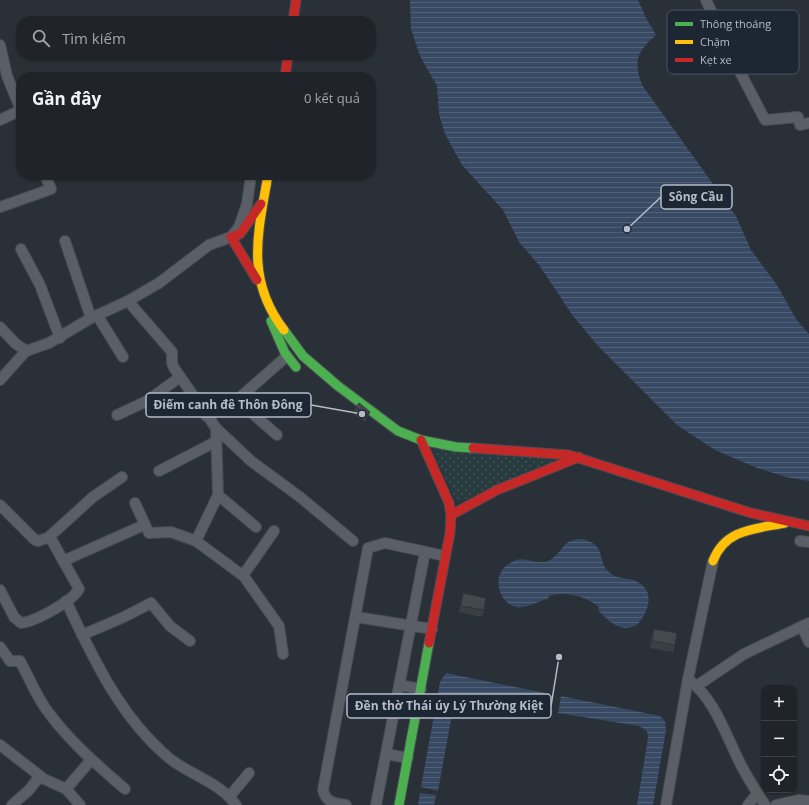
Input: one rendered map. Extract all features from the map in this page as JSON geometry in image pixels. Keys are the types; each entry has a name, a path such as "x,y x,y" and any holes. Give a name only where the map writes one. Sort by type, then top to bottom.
{"main road":[{"path":"294,16 296,0"},
{"path":"286,72 287,60"},
{"path":"268,180 267,203 240,234 231,237 260,284 276,320 303,356 338,386 398,431 421,440 456,447 555,453 579,458 721,504 787,522 809,526"},
{"path":"257,254 260,284"},
{"path":"266,299 274,332 287,356 296,367"},
{"path":"399,805 432,629 451,515 445,492 421,440"},
{"path":"451,515 496,490 579,458"},
{"path":"713,561 719,546 729,537 787,522"}],"street":[{"path":"706,0 711,10"},
{"path":"0,45 3,69 8,76 16,97"},
{"path":"741,74 765,120 798,117 800,124 809,123"},
{"path":"0,120 16,112"},
{"path":"0,207 50,189 47,180"},
{"path":"0,380 26,351 60,338 94,317 159,284 209,245 231,237 238,227 246,204 250,180"},
{"path":"257,254 267,203"},
{"path":"64,241 94,317 123,357"},
{"path":"21,249 40,285 60,338"},
{"path":"128,301 172,352 172,363 180,377 206,416 216,428 251,461 300,496 353,541"},
{"path":"0,327 15,343 26,351"},
{"path":"206,416 237,400 287,356"},
{"path":"117,415 153,398 180,377"},
{"path":"237,400 277,435"},
{"path":"196,541 218,495 215,442 216,428"},
{"path":"159,471 215,442"},
{"path":"0,505 35,540 38,541 49,537 93,497 122,477"},
{"path":"218,495 256,527"},
{"path":"135,503 144,525 150,534 171,532 196,541 238,574 243,575 279,626 283,654"},
{"path":"63,560 144,525"},
{"path":"243,575 274,531"},
{"path":"2,597 14,617 21,623 30,622 66,601 76,593 79,588 49,537"},
{"path":"346,805 330,802 324,796 323,790 368,548 385,543 445,556"},
{"path":"376,805 425,552"},
{"path":"666,805 688,678 713,561"},
{"path":"66,601 103,677 147,737 184,770 230,796 236,805"},
{"path":"82,635 124,617 151,603 170,626 190,641"},
{"path":"356,617 432,629"},
{"path":"698,686 744,654 805,625 809,642"},
{"path":"0,647 10,661 20,661 46,709 91,760 126,789"},
{"path":"688,678 698,686 715,710 742,766 765,805"},
{"path":"399,685 421,689"},
{"path":"0,745 40,776 66,789 80,805"},
{"path":"386,754 408,758"},
{"path":"66,789 91,760"},
{"path":"230,796 249,772"},
{"path":"12,805 29,790 40,776"},
{"path":"748,805 758,793"},
{"path":"776,805 799,800 809,801"}],"green space":[{"path":"436,448 552,458 553,462 457,503 433,452"}],"water":[{"path":"410,0 638,0 656,35 645,46 638,57 637,63 642,85 736,216 751,250 777,285 796,319 809,334 809,481 786,477 757,468 715,450 677,425 599,347 573,316 539,265 519,242 503,210 462,165 445,134 439,114 437,86 420,56 411,29"},
{"path":"582,539 590,542 599,549 605,567 612,575 636,581 646,590 648,595 647,608 645,614 637,625 625,628 615,625 598,610 599,607 582,597 569,594 549,596 548,599 528,606 520,607 511,605 503,598 498,582 502,571 507,565 521,559 545,562 555,557 563,546 570,541"},
{"path":"446,673 550,694 547,710 458,694 455,698 438,791 421,787 440,682"},
{"path":"561,696 660,716 665,721 666,730 653,805 637,805 648,738 647,731 639,726 558,713"},
{"path":"420,793 436,795 434,805 418,805"}],"building":[{"path":"359,403 370,412 367,415 356,407"},
{"path":"463,593 486,598 484,610 461,606"},
{"path":"654,629 677,633 675,645 652,641"}],"traffic: fast":[{"path":"271,321 285,353 296,367"},
{"path":"284,330 303,356 338,386 398,431 421,440 456,447 473,448"},
{"path":"399,805 429,643"}],"traffic: slow":[{"path":"267,180 258,236 259,274 264,292 272,311 284,330"},
{"path":"713,561 718,550 733,536 752,529 785,523"}],"traffic: jam":[{"path":"294,16 296,0"},
{"path":"286,72 287,60"},
{"path":"257,280 231,237 240,234 261,204"},
{"path":"421,440 449,503 451,515 450,533 429,643"},
{"path":"473,448 569,455 751,513 809,526"},
{"path":"451,515 497,490 579,457"}],"place":[{"name":"Sông Cầu","path":"627,229"},
{"name":"Điếm canh đê Thôn Đông","path":"362,414"},
{"name":"Đền thờ Thái úy Lý Thường Kiệt","path":"559,657"}]}
